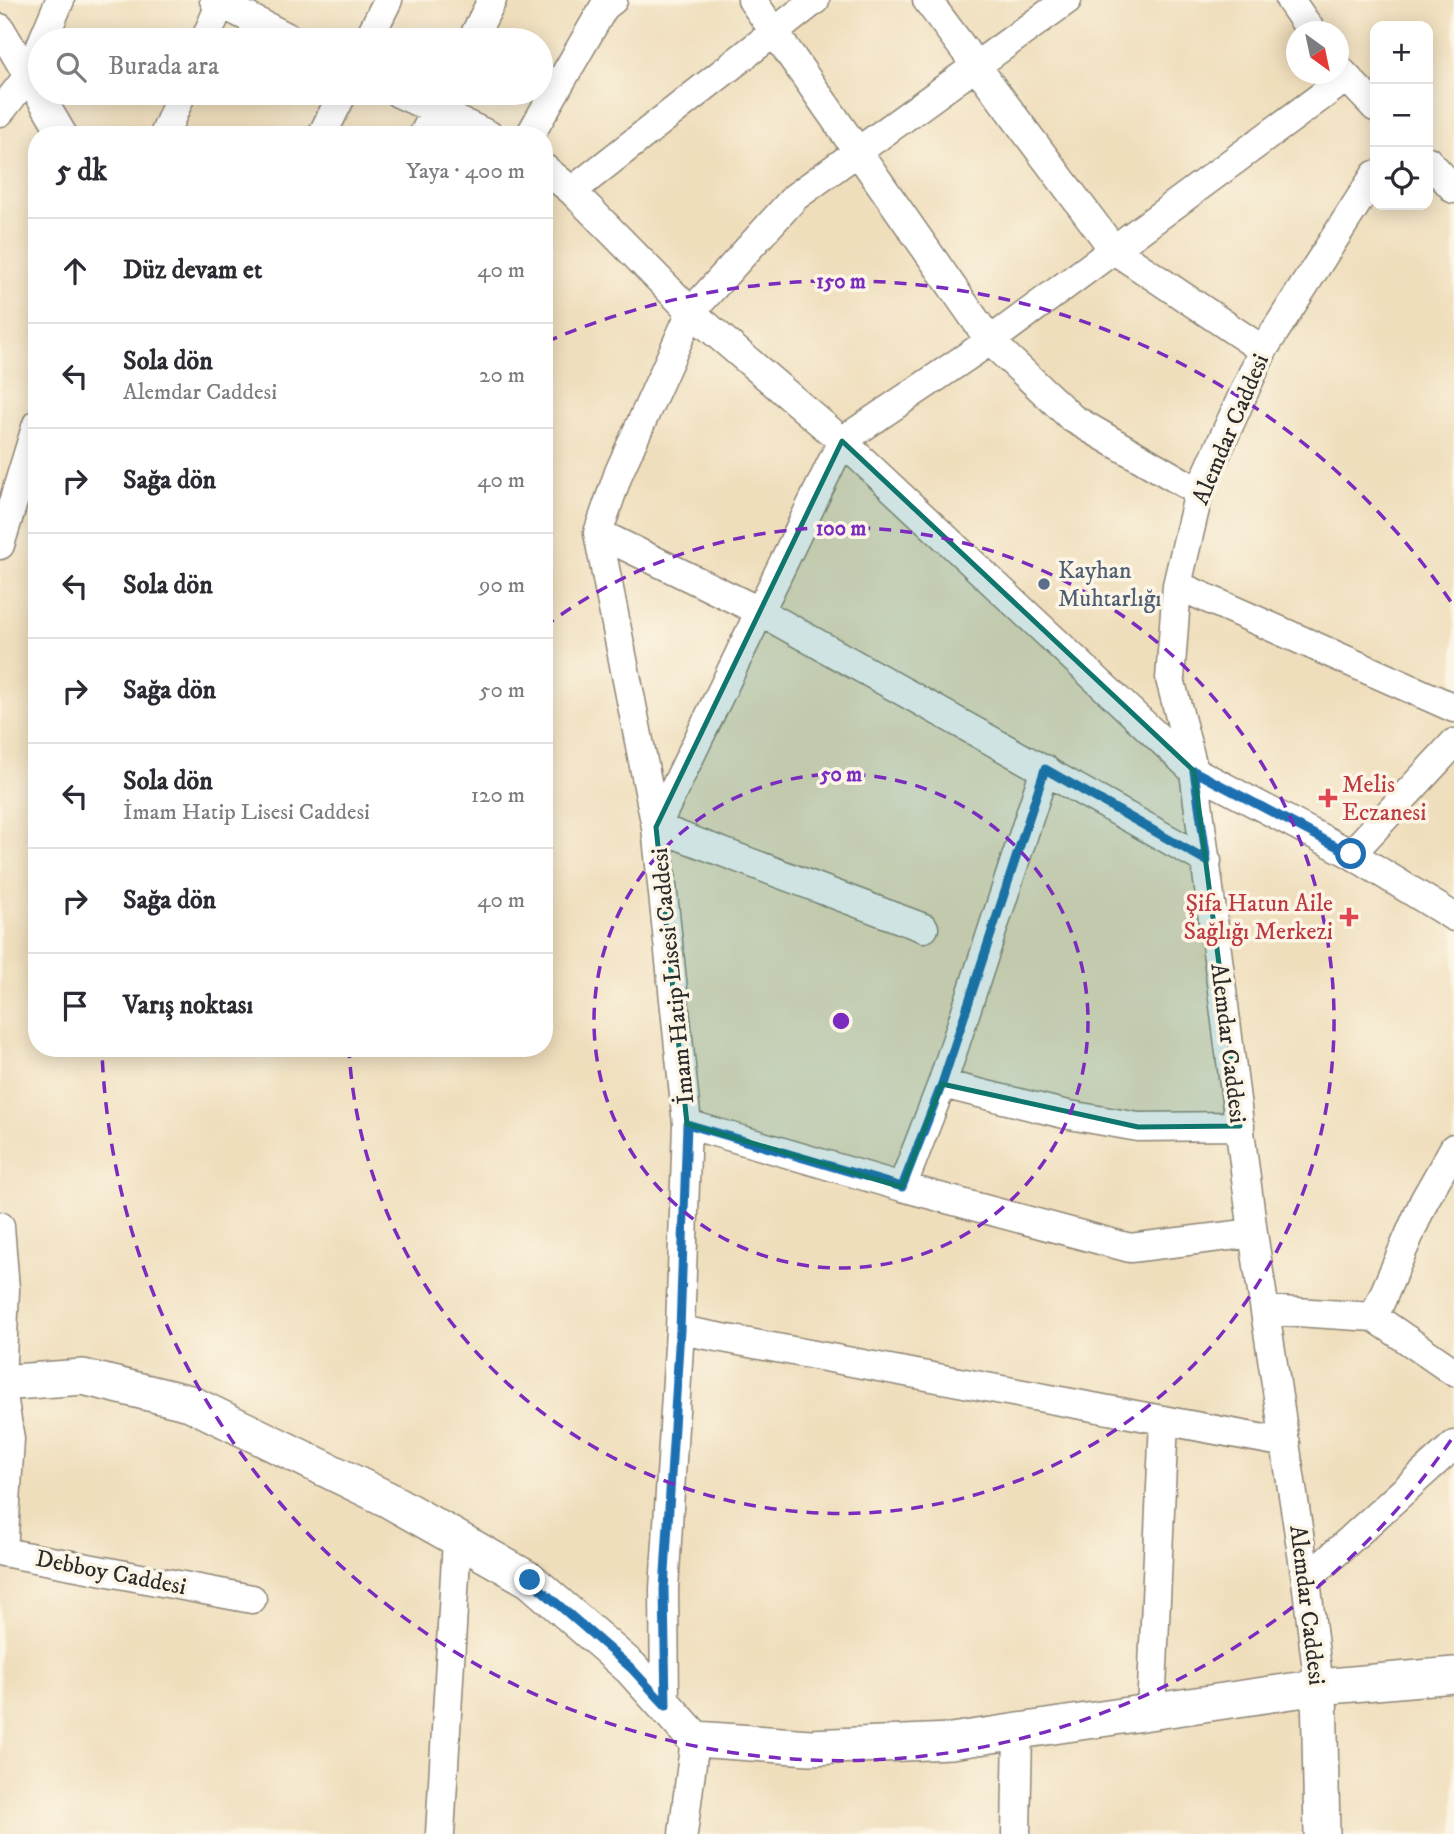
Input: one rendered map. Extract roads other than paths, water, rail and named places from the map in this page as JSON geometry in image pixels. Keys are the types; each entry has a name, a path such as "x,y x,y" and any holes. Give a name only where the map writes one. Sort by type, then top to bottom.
{"street":[{"path":"48,28 60,0"},
{"path":"374,28 388,0"},
{"path":"478,28 492,0"},
{"path":"553,95 604,7 613,0"},
{"path":"752,0 855,152 990,341 1072,418 1199,492"},
{"path":"572,191 815,0"},
{"path":"927,0 1114,250 1263,350"},
{"path":"1067,0 794,197 691,312 619,472 598,533 759,611 1207,861"},
{"path":"1290,0 1304,21"},
{"path":"209,28 219,1 270,28"},
{"path":"0,28 28,73"},
{"path":"0,112 28,76"},
{"path":"1349,80 1370,102"},
{"path":"924,928 656,827 842,442 990,341 1114,250 1328,84"},
{"path":"46,105 57,126"},
{"path":"168,126 177,105"},
{"path":"326,126 337,105"},
{"path":"535,126 547,105"},
{"path":"435,113 467,126"},
{"path":"1433,166 1454,189"},
{"path":"553,175 572,191 691,312 842,442 1194,771 1351,854 1454,917"},
{"name":"Alemdar Caddesi","path":"1322,1834 1319,1687 1306,1580 1253,1233 1194,771 1170,679 1177,585 1199,492 1263,350 1370,184"},
{"path":"0,545 28,452"},
{"name":"İmam Hatip Lisesi Caddesi","path":"598,533 656,827 687,1124 680,1330 664,1589 666,1706"},
{"path":"1177,585 1454,708"},
{"path":"1351,854 1454,743"},
{"path":"902,1187 942,1084 1045,769"},
{"path":"942,1084 1064,1114 1138,1127 1240,1126"},
{"path":"687,1124 902,1187 1130,1248 1253,1233"},
{"path":"1374,1317 1424,1201 1454,1148"},
{"name":"Debboy Caddesi","path":"0,1226 5,1289 0,1383 5,1445 2,1554 252,1599"},
{"path":"1265,1310 1374,1317 1454,1372"},
{"path":"680,1330 1286,1443"},
{"path":"0,1383 82,1377 190,1403 387,1499 530,1580 631,1668 695,1739 810,1747 951,1741 1319,1687 1454,1675"},
{"path":"1151,1712 1164,1420"},
{"path":"1306,1580 1454,1446"},
{"path":"440,1834 457,1540"},
{"path":"1016,1834 1018,1731"},
{"path":"683,1834 695,1739"}],"place":[{"name":"Kayhan Muhtarlığı","path":"1044,584"},
{"name":"Melis Eczanesi","path":"1328,798"},
{"name":"Şifa Hatun Aile Sağlığı Merkezi","path":"1349,917"}]}
